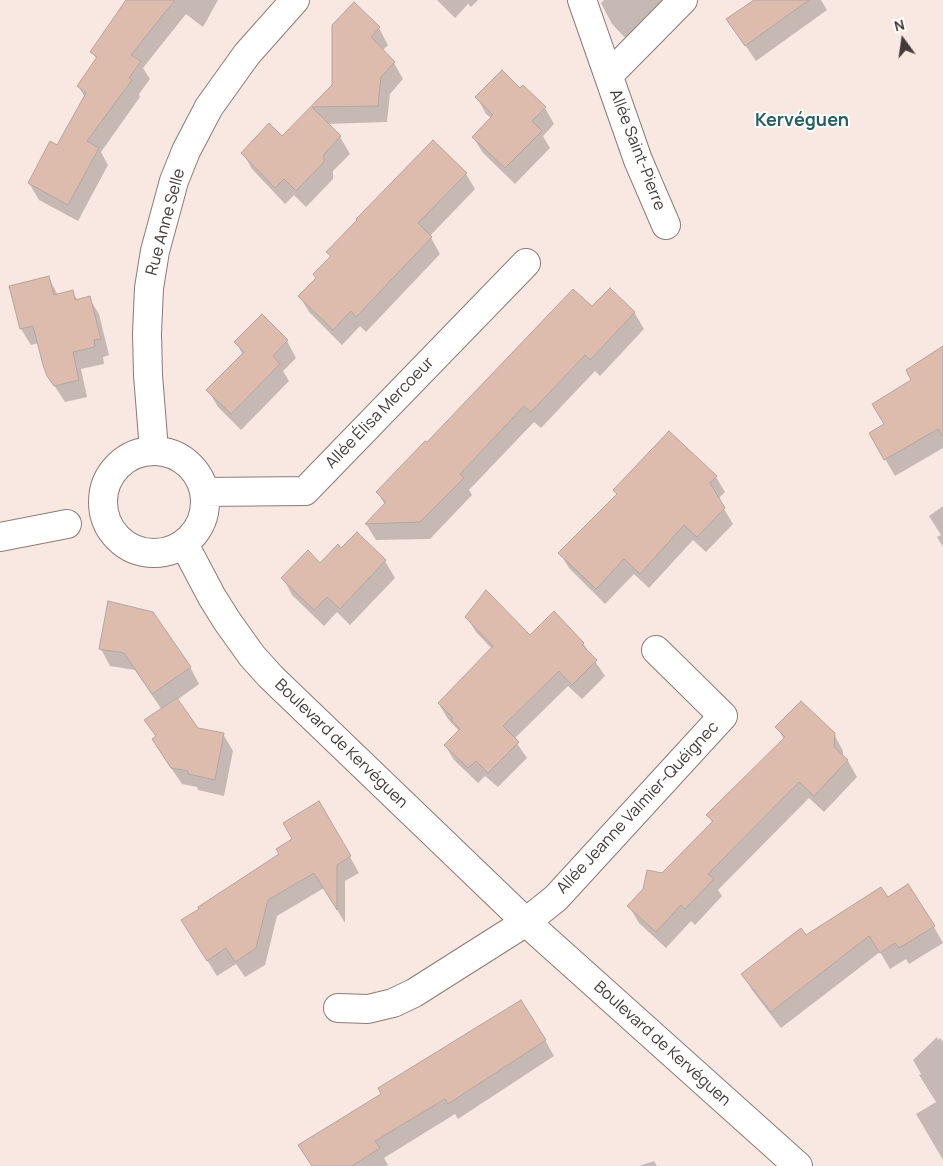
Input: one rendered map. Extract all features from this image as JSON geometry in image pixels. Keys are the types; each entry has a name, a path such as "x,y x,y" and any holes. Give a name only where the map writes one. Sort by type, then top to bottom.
{"street":[{"name":"Rue Anne Selle","path":"154,450 148,375 149,288 155,251 174,181 186,151 209,107 247,54 295,0"},
{"name":"Allée Saint-Pierre","path":"582,0 638,160 666,225"},
{"name":"Allée Saint-Pierre","path":"609,75 683,0"},
{"name":"Allée Élisa Mercoeur","path":"204,492 305,490 526,263"},
{"path":"154,450 168,452 180,458 191,467 199,478 204,492 205,507 201,521 194,534 184,544 168,552 152,554 137,551 123,544 112,533 104,516 102,503 104,487 111,472 123,460 138,453 154,450"},
{"path":"0,537 67,524"},
{"name":"Boulevard de Kervéguen","path":"184,544 212,597 252,656 312,718 526,922 798,1166"},
{"name":"Allée Jeanne Valmier-Quéignec","path":"526,922 556,898 723,716 656,650"},
{"path":"338,1008 368,1009 393,1003 414,993 526,922"}],"building":[{"path":"126,0 175,0 131,55 141,61 129,78 132,80 87,141 99,148 68,205 28,183 50,141 57,145 86,93 77,86 97,57 90,52"},
{"path":"754,0 809,0 745,46 726,19"},
{"path":"354,2 380,27 371,37 395,62 381,77 378,106 312,107 341,136 324,154 324,162 296,191 284,179 275,188 241,153 269,123 282,136 332,85 332,25"},
{"path":"502,70 520,88 523,85 546,107 532,121 542,131 505,168 472,137 493,115 475,97"},
{"path":"433,140 467,173 418,223 432,237 356,317 351,311 333,330 298,296 316,278 313,274 331,256 326,252"},
{"path":"49,276 54,295 73,290 75,300 90,296 101,339 94,340 95,347 73,352 79,380 54,386 47,376 43,365 33,326 20,329 9,286"},
{"path":"610,288 635,312 590,360 585,355 531,412 524,406 460,474 464,478 420,522 365,524 386,502 376,492 425,441 427,442 573,289 592,306"},
{"path":"262,314 288,340 273,356 280,364 231,414 206,390 244,352 234,342"},
{"path":"943,346 943,437 938,429 884,460 869,433 884,424 872,404 911,380 906,370"},
{"path":"669,431 717,476 710,483 725,508 697,537 684,525 640,574 624,559 596,589 558,553 617,494 613,490"},
{"path":"357,532 386,560 340,609 327,597 314,610 281,578 308,550 320,563 338,544 341,548"},
{"path":"486,590 530,635 554,611 597,660 572,685 559,671 503,726 519,742 488,773 476,761 468,768 444,745 460,729 451,720 453,718 438,703 493,646 465,617"},
{"path":"108,601 153,612 191,667 152,694 124,653 99,649"},
{"path":"177,698 198,728 224,733 215,780 188,774 188,771 171,768 152,739 156,736 144,720"},
{"path":"801,701 835,733 834,747 848,760 814,796 799,782 708,874 714,879 685,909 681,905 656,932 627,906 643,889 647,870 662,873 713,821 706,815 785,737 775,727"},
{"path":"319,801 351,856 337,865 337,910 314,873 268,900 256,948 235,962 226,948 207,961 181,920 279,854 276,849 292,839 283,823"},
{"path":"908,884 935,926 899,948 895,943 880,953 869,936 771,1012 741,974 801,928 806,935 881,887 888,897"},
{"path":"521,1000 546,1040 448,1104 445,1099 375,1141 380,1148 352,1166 312,1166 298,1145 381,1094 378,1088"}],"district":[{"name":"Kervéguen","path":"802,121"}]}
